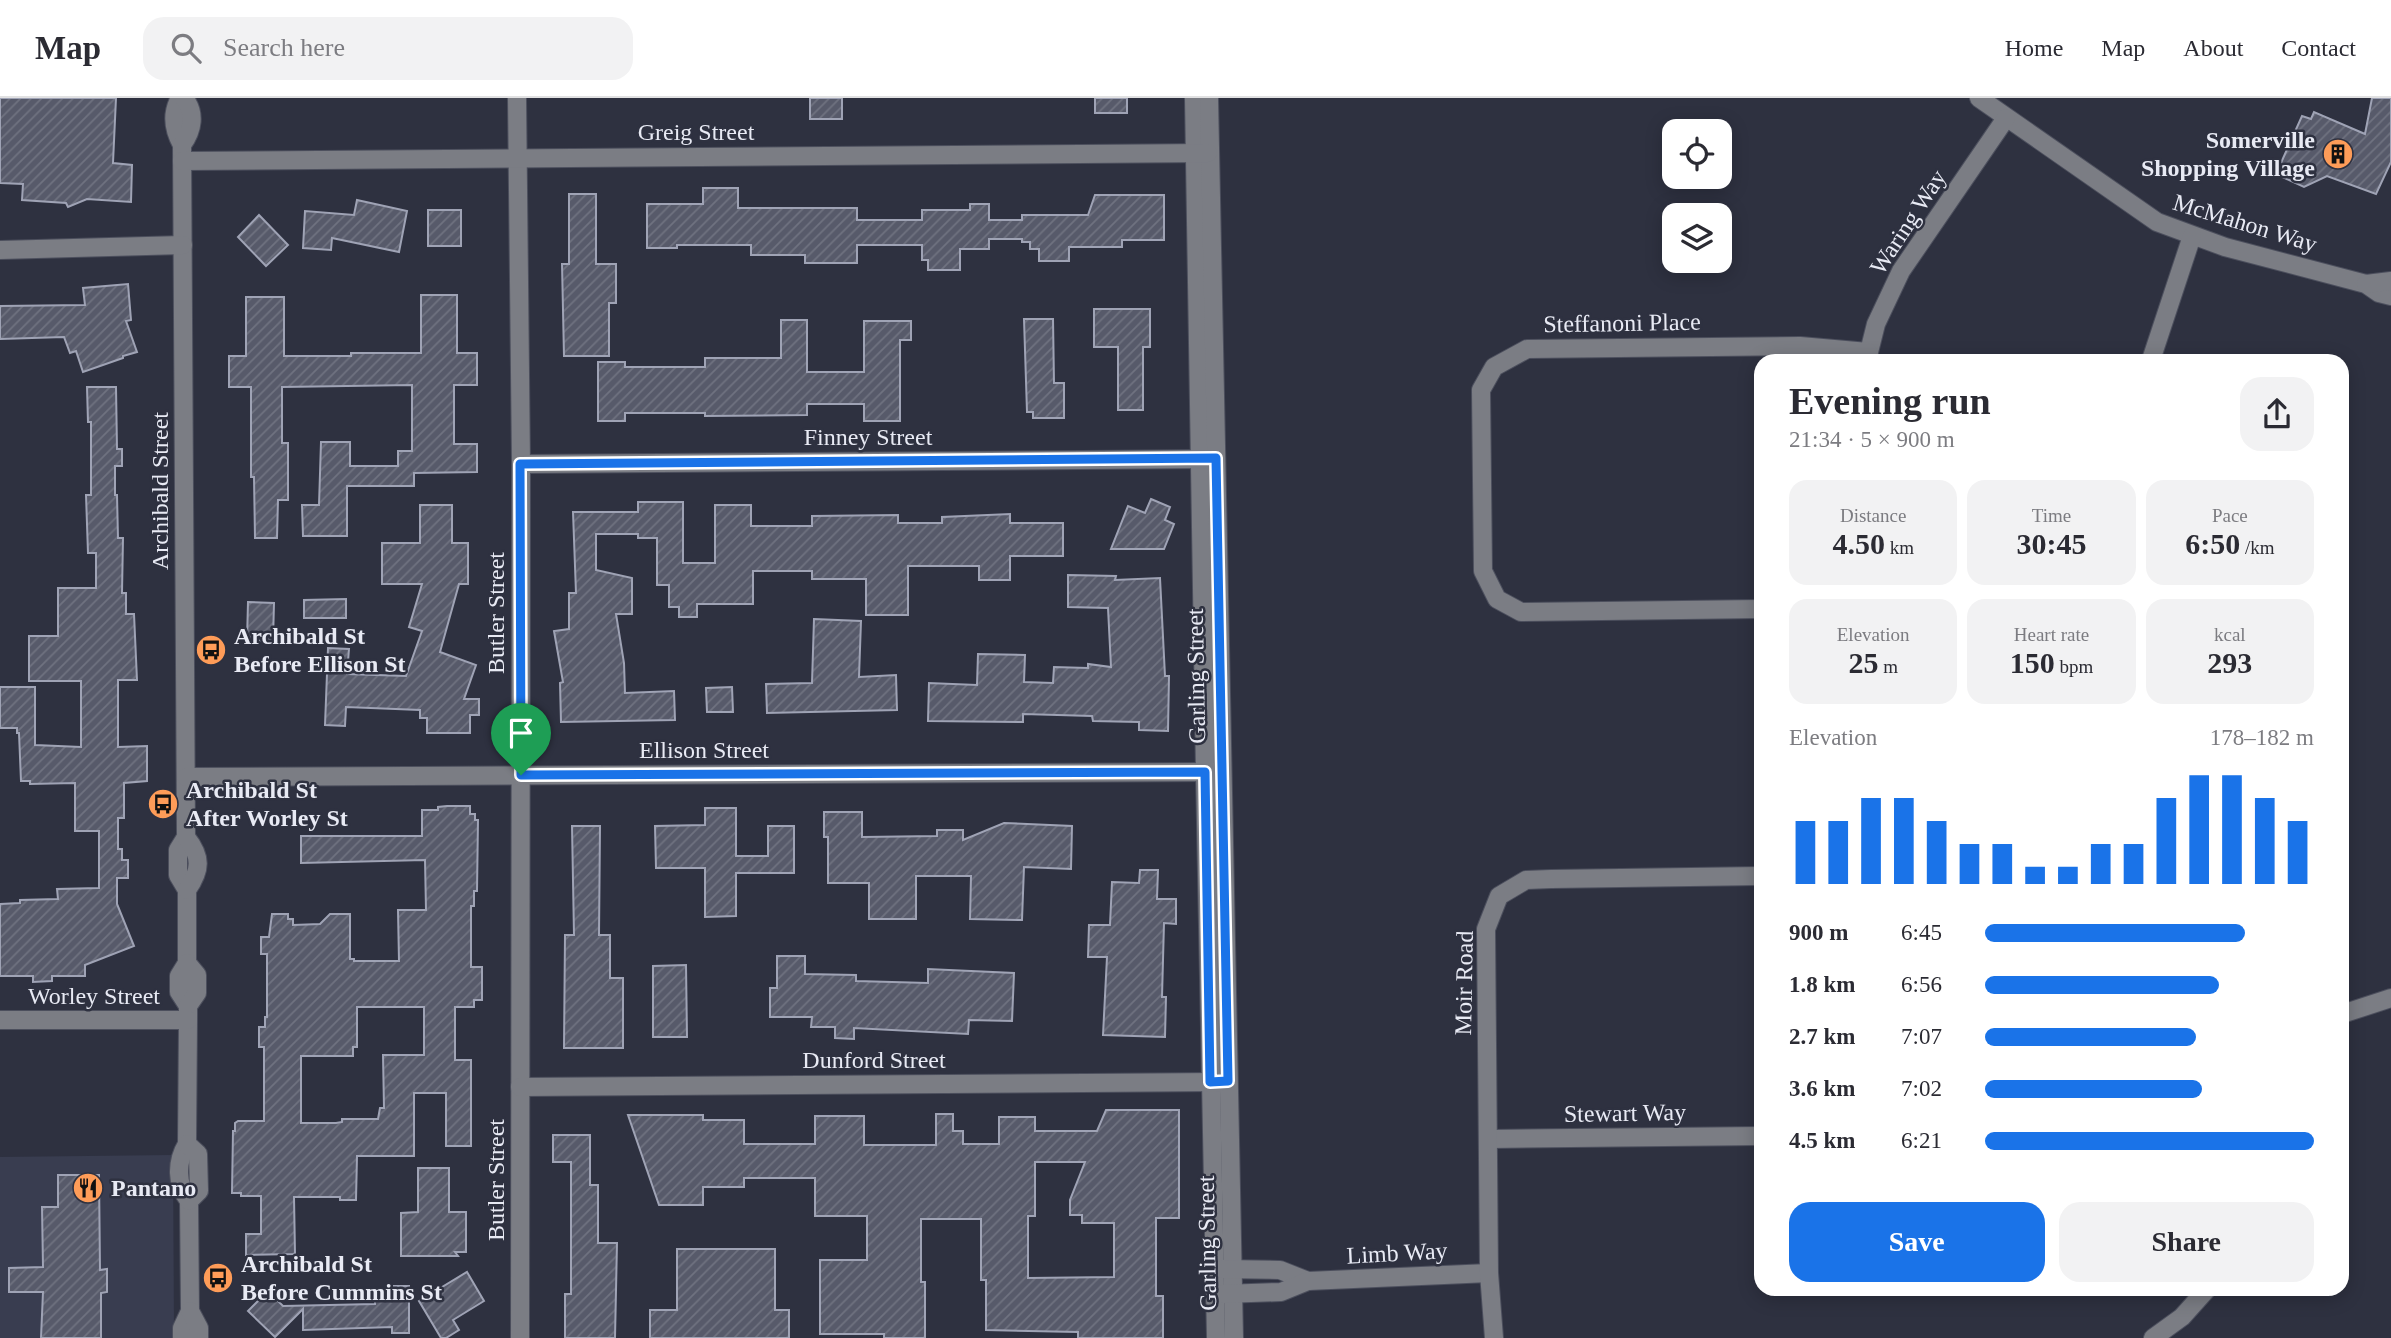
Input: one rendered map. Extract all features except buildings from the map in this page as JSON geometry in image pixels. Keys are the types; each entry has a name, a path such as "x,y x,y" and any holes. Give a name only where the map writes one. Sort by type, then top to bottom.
{"street":[{"name":"Archibald Street","path":"182,98 174,108 174,132 182,153 186,777 186,836 178,850 178,876 187,890 187,963 179,975 179,992 188,1013 187,1144 180,1156 180,1189 189,1201 190,1311 182,1328 182,1338"},
{"name":"Butler Street","path":"517,98 521,775 520,1338"},
{"name":"Garling Street","path":"1194,98 1203,154"},
{"name":"Garling Street","path":"1209,98 1203,154 1224,1269 1224,1294 1216,1338"},
{"name":"McMahon Way","path":"1979,98 2157,222 2192,236 2366,284 2379,293 2391,296"},
{"name":"Waring Way","path":"1868,354 1875,324 1901,271 2006,118"},
{"name":"Greig Street","path":"182,153 517,157 1203,154"},
{"path":"2153,354 2192,236"},
{"path":"0,250 183,245"},
{"name":"McMahon Way","path":"2366,284 2391,281"},
{"name":"Steffanoni Place","path":"1754,609 1521,612 1497,600 1483,571 1481,390 1494,367 1527,349 1800,346 1854,354"},
{"name":"Finney Street","path":"520,464 1208,459"},
{"name":"Ellison Street","path":"186,777 1213,772"},
{"name":"Moir Road","path":"1494,1338 1489,1273 1486,929 1499,896 1526,880 1551,878 1754,876"},
{"path":"2349,1012 2391,998"},
{"name":"Worley Street","path":"0,1020 188,1013"},
{"name":"Dunford Street","path":"520,1087 1219,1082"},
{"name":"Stewart Way","path":"1489,1139 1754,1136"},
{"name":"Limb Way","path":"1224,1269 1280,1270 1308,1281"},
{"name":"Limb Way","path":"1224,1294 1281,1292 1308,1281 1489,1273"},
{"name":"Garling Street","path":"1224,1294 1234,1338"},
{"path":"2153,1338 2182,1317 2201,1296"},
{"name":"Archibald Street","path":"190,1311 199,1328 199,1338"}],"shaded area":[{"path":"173,1155 174,1338 0,1338 0,1157"}],"place":[{"name":"Somerville Shopping Village","path":"2338,154"},
{"name":"Archibald St Before Ellison St","path":"211,650"},
{"name":"Archibald St After Worley St","path":"163,804"},
{"name":"Pantano","path":"88,1188"},
{"name":"Archibald St Before Cummins St","path":"218,1278"}],"route":[{"path":"1216,458 1228,1081 1210,1082 1205,772 521,775 520,464 1216,458"}]}
